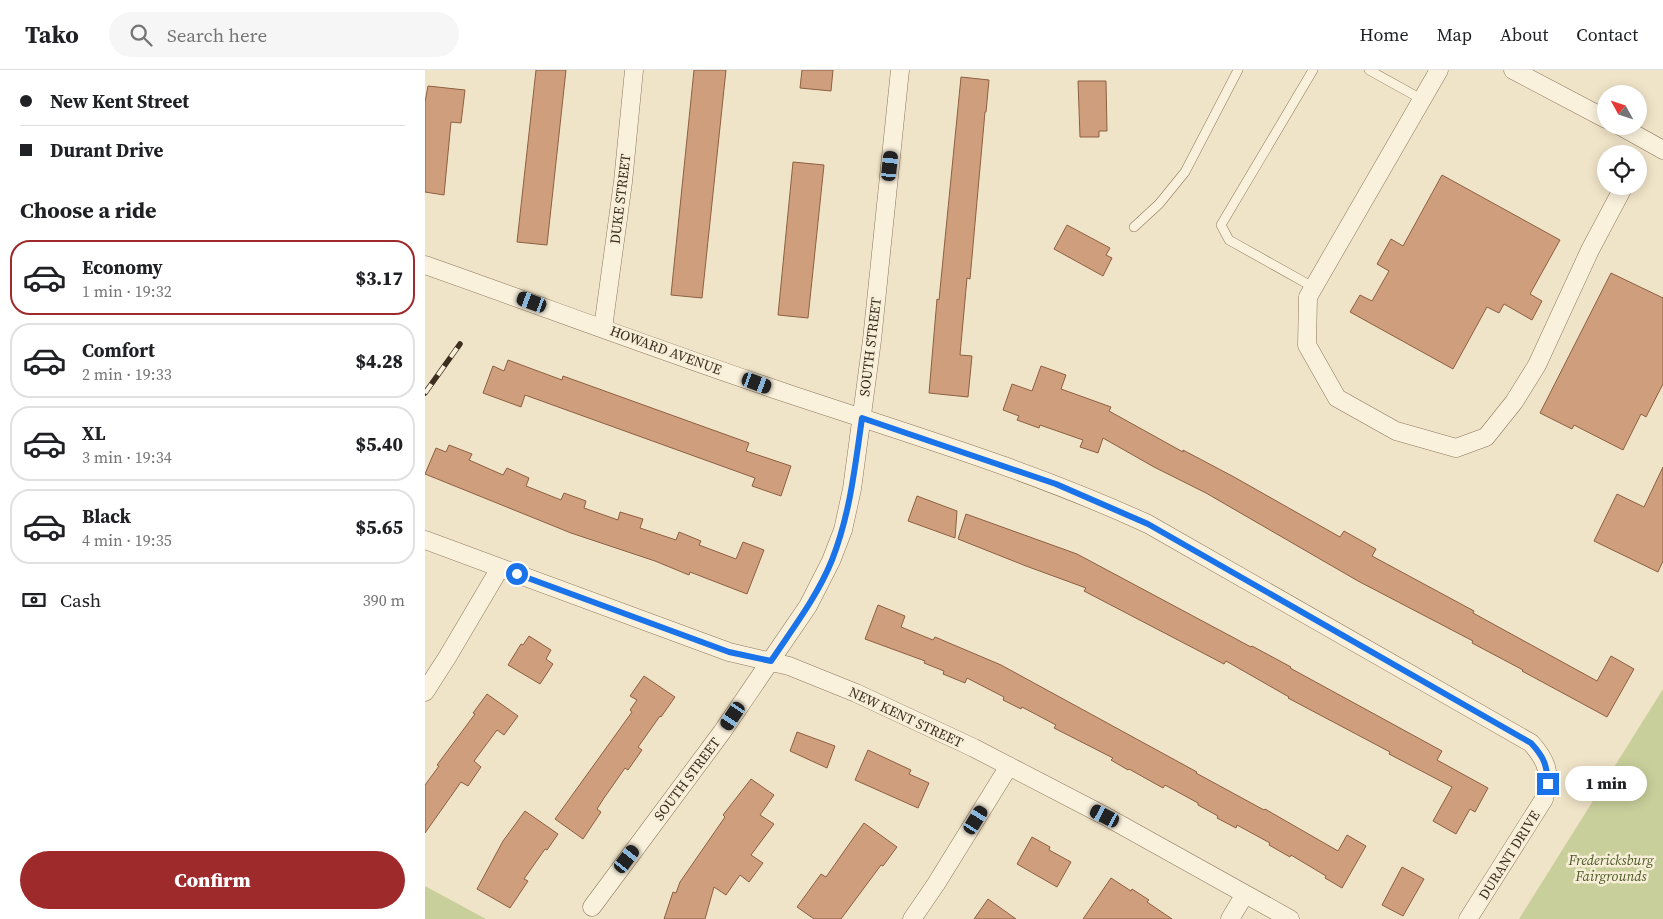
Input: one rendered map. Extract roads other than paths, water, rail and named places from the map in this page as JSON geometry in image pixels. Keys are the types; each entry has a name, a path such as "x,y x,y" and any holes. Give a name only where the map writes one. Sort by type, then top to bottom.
{"street":[{"name":"DUKE STREET","path":"603,328 623,182 634,70"},
{"name":"SOUTH STREET","path":"592,907 722,732 808,606 831,561 843,530 852,489 872,340 900,70"},
{"path":"1439,70 1308,297 1307,346 1337,398 1397,431 1456,448 1486,437 1519,395 1537,365 1590,250 1619,195"},
{"path":"1513,70 1597,114"},
{"path":"1628,135 1639,145"},
{"path":"1647,148 1663,150"},
{"name":"HOWARD AVENUE","path":"425,265 773,389 1056,484 1148,524 1446,694"},
{"name":"NEW KENT STREET","path":"425,540 729,652 789,666 856,693 1009,766 1105,816 1290,919"},
{"path":"425,692 500,568"},
{"name":"DURANT DRIVE","path":"1446,694 1531,743 1542,754 1547,769 1548,784 1544,799 1468,919"},
{"path":"912,919 936,884 1009,766"},
{"path":"1230,919 1245,894"}],"lane":[{"path":"1134,227 1159,204 1185,172 1238,70"},
{"path":"1313,70 1221,225 1229,240 1313,287"},
{"path":"1369,70 1423,100"}],"railway":[{"path":"425,393 460,344"}],"park label":[{"name":"Fredericksburg Fairgrounds","path":"1611,868"}]}
